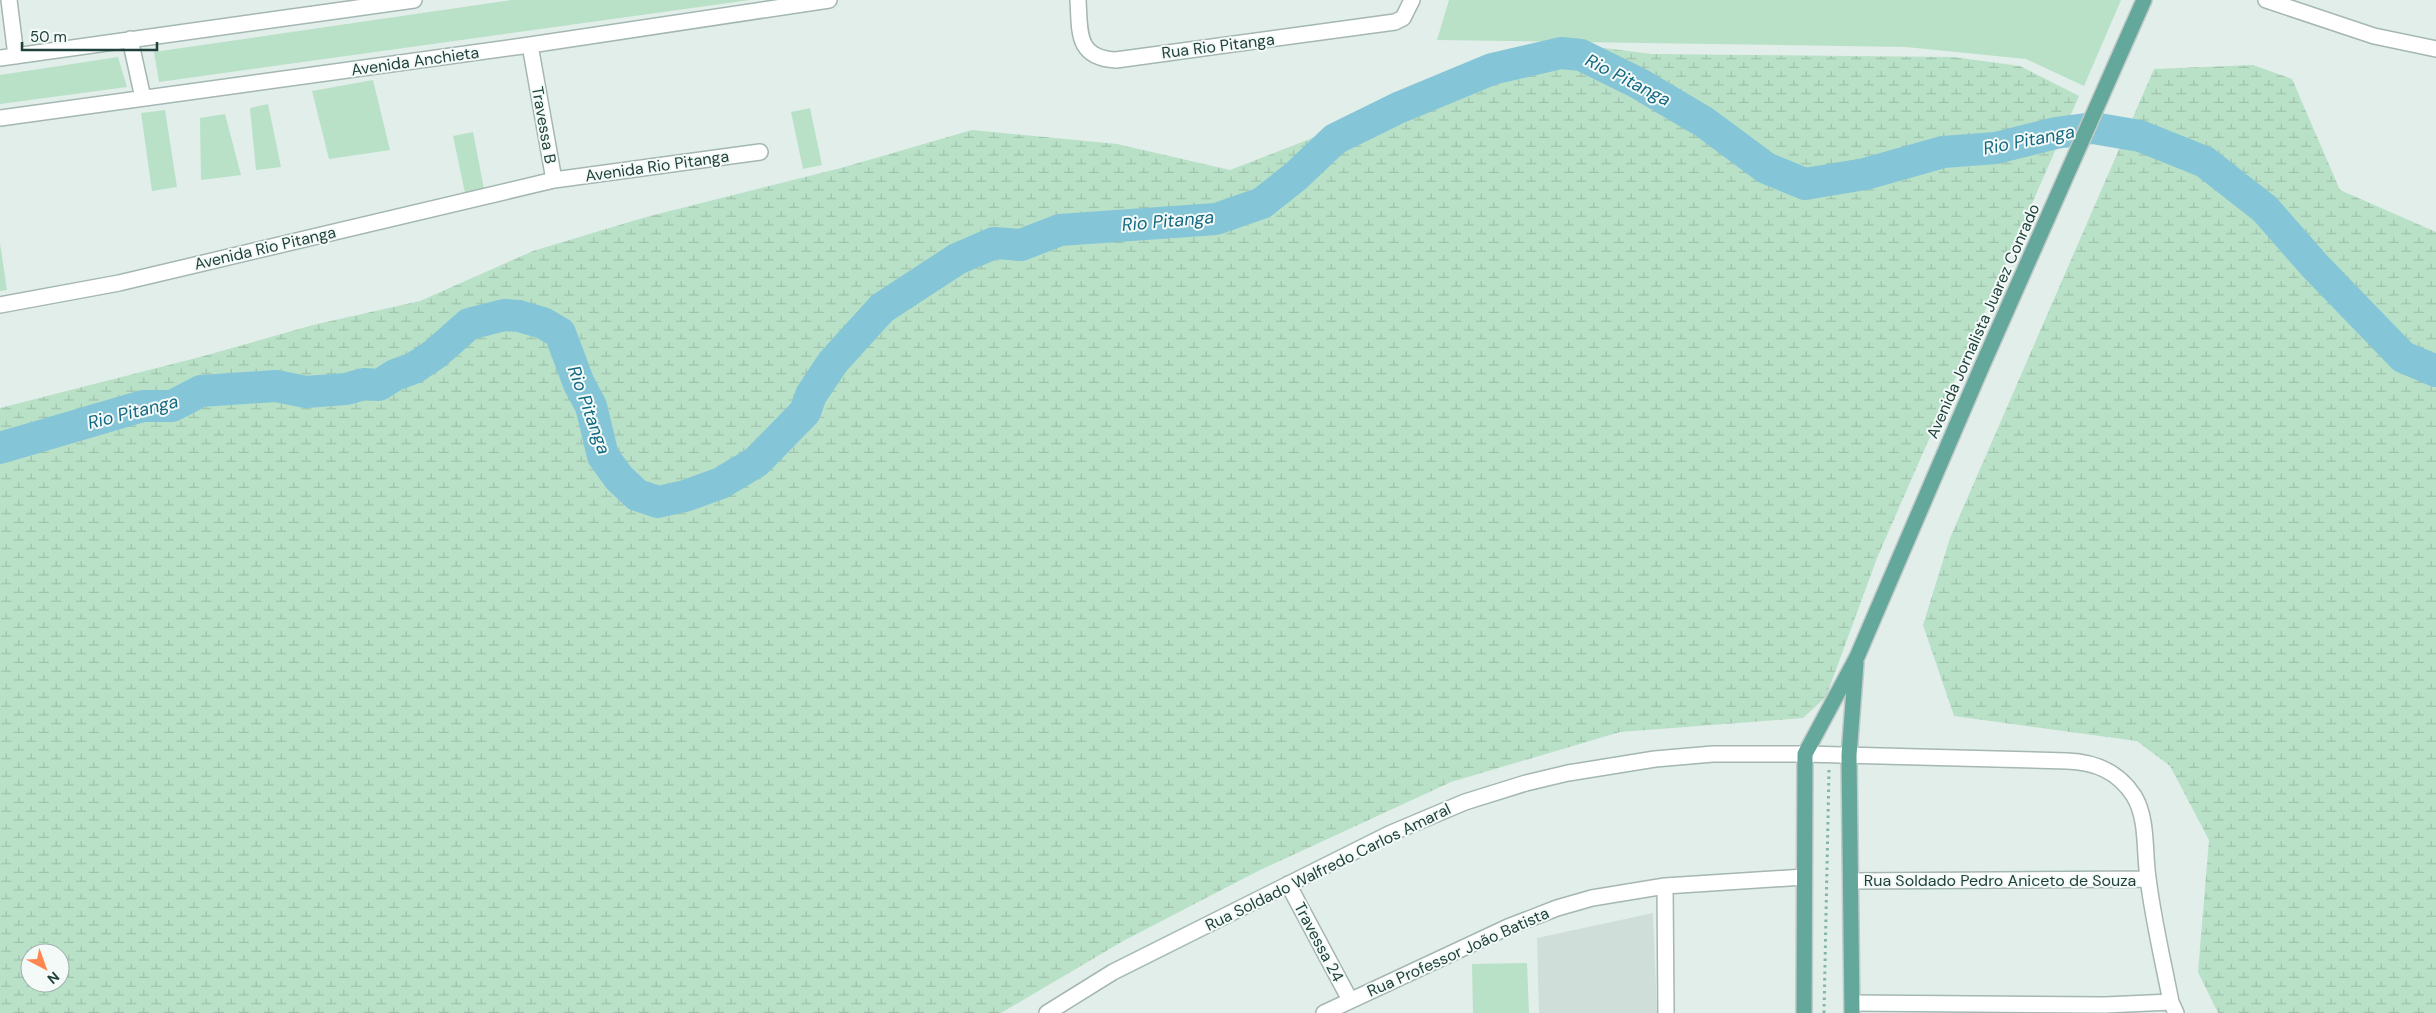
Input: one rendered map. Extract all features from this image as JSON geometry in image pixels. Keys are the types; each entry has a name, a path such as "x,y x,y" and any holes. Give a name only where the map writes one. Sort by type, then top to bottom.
{"main road":[{"name":"Avenida Jornalista Juarez Conrado","path":"1805,754 1857,656 2066,174 2144,0"},
{"name":"Avenida Jornalista Juarez Conrado","path":"1852,1008 1852,881 1849,755 1857,656"},
{"path":"1804,1013 1805,754"}],"street":[{"path":"9,0 16,56"},
{"path":"0,58 414,0"},
{"name":"Avenida Anchieta","path":"0,118 530,45 829,0"},
{"name":"Rua Rio Pitanga","path":"1078,0 1082,38 1086,49 1094,57 1116,60 1390,23 1402,20 1412,0"},
{"path":"2266,0 2374,36 2436,49"},
{"path":"130,39 143,98"},
{"name":"Travessa B","path":"529,185 554,180 530,45"},
{"name":"Avenida Rio Pitanga","path":"554,180 760,152"},
{"name":"Avenida Rio Pitanga","path":"0,305 119,283 529,185"},
{"name":"Rua Soldado Walfredo Carlos Amaral","path":"1047,1013 1113,972 1416,822 1465,802 1526,783 1568,773 1655,759 1712,754 1830,754 2067,761 2082,762 2102,767 2128,788 2140,809 2148,879 2174,1007"},
{"name":"Rua Professor João Batista","path":"1324,1013 1499,930 1557,908 1592,898 1665,886 1804,877"},
{"name":"Rua Soldado Pedro Aniceto de Souza","path":"1852,881 2148,879"},
{"name":"Travessa 24","path":"1288,884 1350,1000"},
{"path":"1665,886 1666,1013"},
{"path":"1852,1008 2105,1009 2174,1007"}],"path":[{"path":"1824,1013 1830,754"}],"shaded area":[{"path":"1653,913 1657,1013 1539,1013 1537,938"}],"green space":[{"path":"511,0 750,0 159,82 154,52"},
{"path":"1449,0 2121,0 2084,86 2026,59 1906,47 1437,40"},
{"path":"1556,42 1652,54 1953,57 2020,66 2079,96 1877,558 1826,697 1803,718 1620,732 1451,782 1260,870 1123,941 1001,1013 0,1013 0,408 200,357 313,325 420,301 533,251 646,217 841,168 972,130 1117,144 1230,170 1325,133 1440,77"},
{"path":"118,57 127,87 0,104 0,75"},
{"path":"2253,65 2292,79 2340,190 2436,232 2436,1013 2218,1013 2198,972 2209,840 2170,766 2137,741 1954,716 1923,625 1950,538 2154,69"},
{"path":"373,80 390,150 329,159 312,91"},
{"path":"268,104 281,167 256,170 250,108"},
{"path":"810,108 822,165 803,169 791,112"},
{"path":"165,110 177,187 152,191 141,113"},
{"path":"225,114 241,175 201,180 200,118"},
{"path":"473,132 484,189 465,193 453,136"},
{"path":"0,243 7,290 0,291"},
{"path":"1527,963 1529,1013 1473,1013 1472,964"}],"waterway":[{"name":"Rio Pitanga","path":"0,448 143,406 172,406 201,391 276,386 306,392 346,389 364,384 379,385 395,375 414,368 435,354 469,324 504,315 519,316 543,323 560,333 579,384 591,406 603,456 619,478 637,495 658,502 685,496 721,483 756,462 805,412 811,395 833,362 882,308 957,259 994,243 1021,245 1060,230 1216,219 1262,203 1296,176 1335,139 1398,108 1492,69 1561,53 1581,55 1638,83 1704,122 1766,168 1805,184 1865,174 1943,152 1996,148 2056,133 2093,128 2140,136 2205,162 2265,209 2315,266 2403,357 2436,371"}]}
